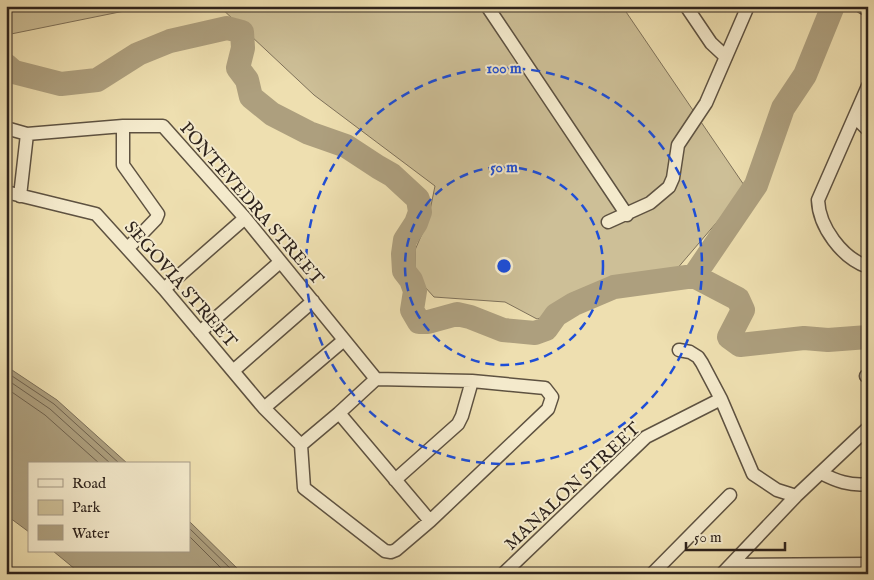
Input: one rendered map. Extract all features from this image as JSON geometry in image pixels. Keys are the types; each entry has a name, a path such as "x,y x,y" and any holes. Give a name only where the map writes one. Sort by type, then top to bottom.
{"street":[{"path":"487,6 627,215"},
{"path":"686,6 711,43 726,57"},
{"path":"608,222 650,203 669,187 673,178 678,145 706,103 748,6"},
{"path":"861,6 868,10"},
{"path":"868,86 818,200 819,212 824,225 841,249 853,260 868,267"},
{"path":"855,117 868,130"},
{"path":"123,126 123,165 158,214 156,219 128,248"},
{"name":"PONTEVEDRA STREET","path":"6,128 27,134 123,126 163,126 245,218 376,379"},
{"path":"20,196 27,134"},
{"name":"SEGOVIA STREET","path":"6,192 96,214 164,289 264,408 301,445"},
{"path":"164,289 245,218"},
{"path":"200,332 280,262"},
{"path":"233,371 313,301"},
{"path":"264,408 344,340"},
{"path":"679,350 690,352 698,357 720,399 753,474 777,490 796,496"},
{"path":"376,379 472,381 545,388 552,397 548,409 430,521 396,550 391,552 385,551 304,488 301,445 376,379"},
{"path":"395,480 458,424 472,381"},
{"name":"MANALON STREET","path":"503,574 646,437 720,399"},
{"path":"339,413 430,521"},
{"path":"727,569 796,496 868,428"},
{"path":"821,473 838,481 857,485 868,484"},
{"path":"652,574 730,495"},
{"path":"727,569 868,564"}],"green space":[{"path":"6,6 149,6 6,35"},
{"path":"219,6 622,6 746,188 670,277 654,287 537,319 505,302 434,297 415,276 415,250 428,220 435,186 314,95"}],"water":[{"path":"6,366 57,400 126,462 28,462 28,531 6,515"},
{"path":"190,522 243,574 81,574 54,552 190,552"}],"waterway":[{"path":"694,276 756,185 783,108 805,75 833,6"},
{"path":"6,65 14,72 61,84 97,80 138,54 170,41 227,28 242,32 243,48 238,68 247,80 251,97 272,114 309,133 346,146 392,175 418,199 420,212 416,223 405,240 403,254 404,271 411,280 415,291 412,310 419,322 428,322 457,314 503,330 535,333 546,329 556,315 574,304 614,287 694,276 738,299 743,310 729,337 740,345 804,338 828,340 868,337"}]}
